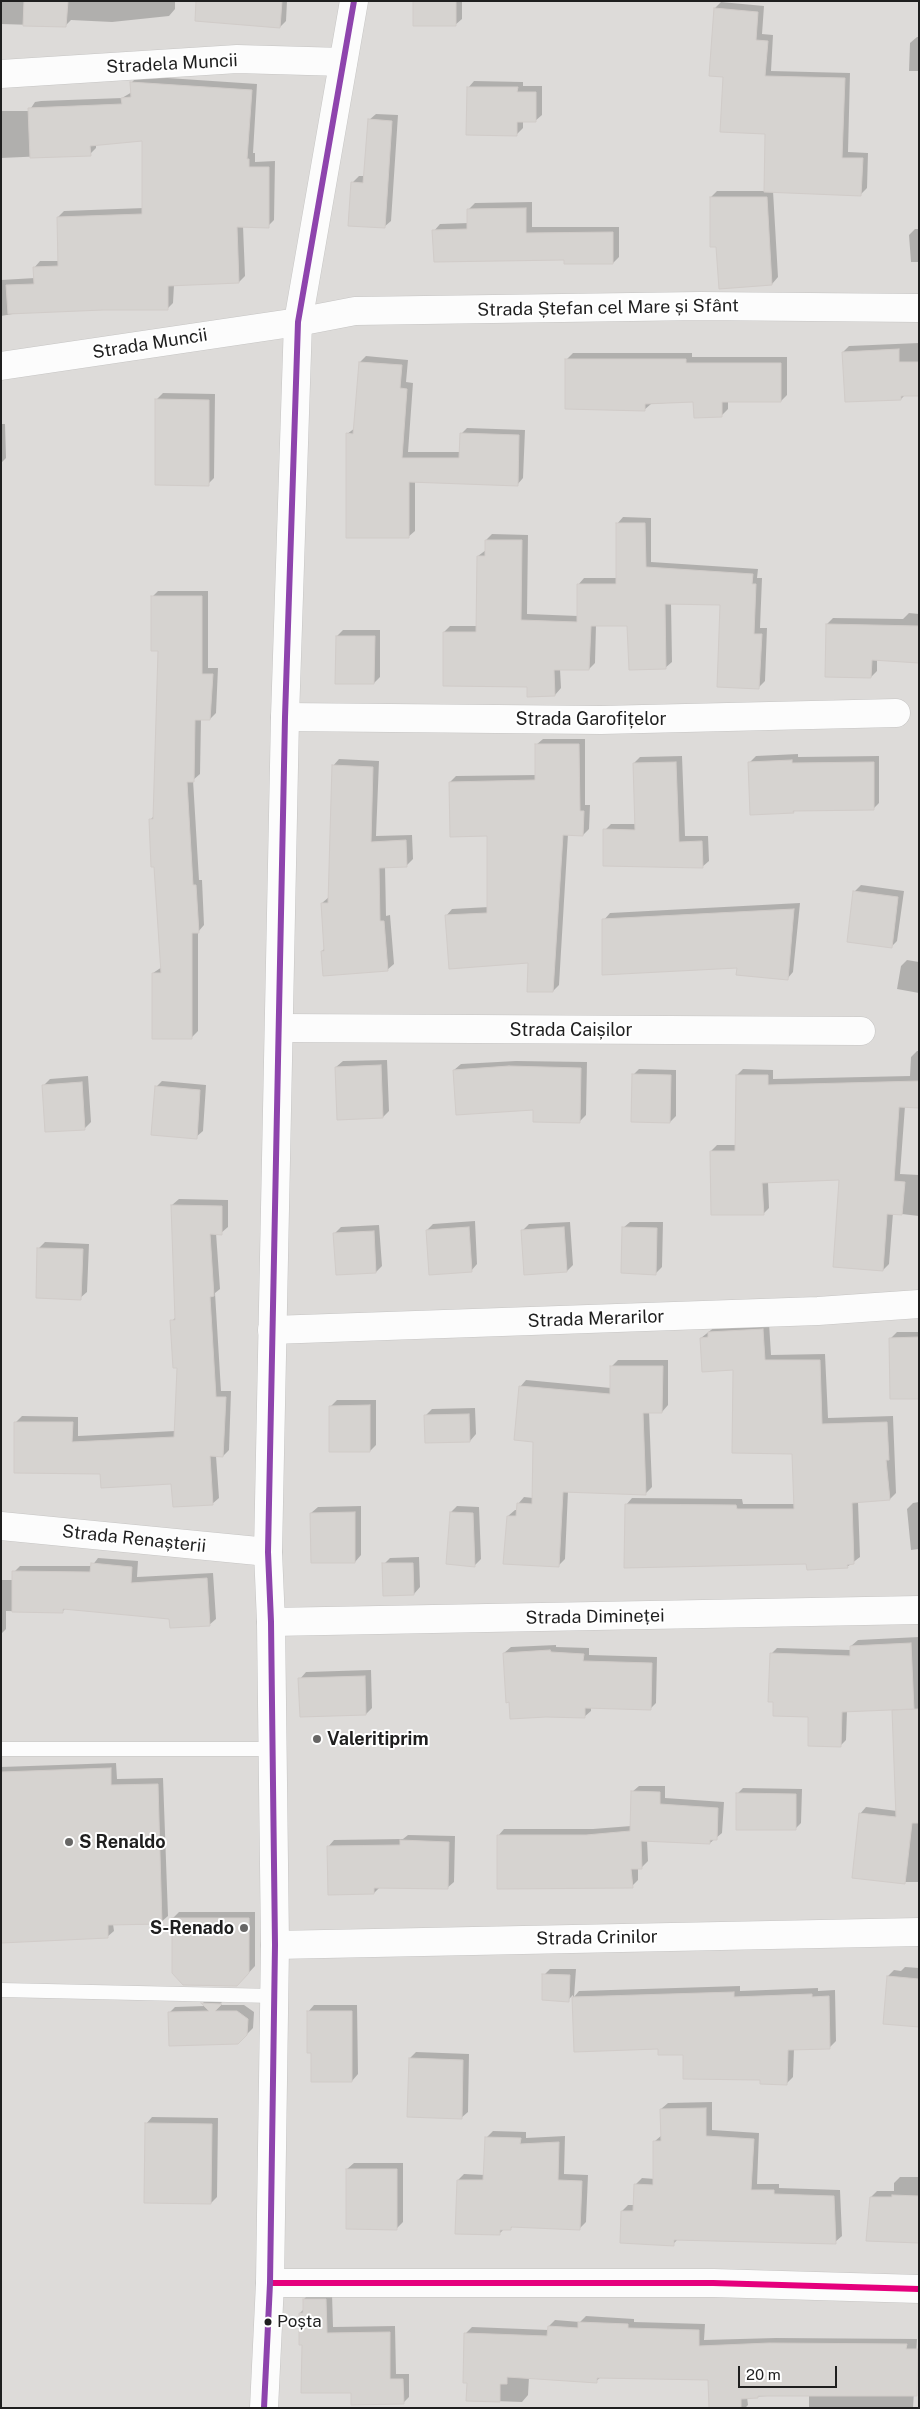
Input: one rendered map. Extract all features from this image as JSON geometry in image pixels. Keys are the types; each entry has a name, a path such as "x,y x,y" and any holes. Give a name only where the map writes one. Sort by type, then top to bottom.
{"street":[{"path":"264,2408 270,2283 275,1945 268,1552 285,717 298,322 354,1"},
{"name":"Stradela Muncii","path":"1,74 237,60 343,62"},
{"name":"Strada Ștefan cel Mare și Sfânt","path":"298,322 355,311 700,306 919,308"},
{"name":"Strada Muncii","path":"1,366 298,322"},
{"name":"Strada Garofițelor","path":"285,717 601,720 896,713"},
{"name":"Strada Caișilor","path":"280,1028 861,1031"},
{"name":"Strada Merarilor","path":"272,1330 818,1311 919,1304"},
{"name":"Strada Renașterii","path":"1,1526 268,1552"},
{"name":"Strada Dimineței","path":"270,1622 919,1610"},
{"name":"Strada Crinilor","path":"275,1945 919,1932"},
{"path":"270,2283 713,2283 919,2289"}],"lane":[{"path":"1,1750 272,1749"},
{"path":"1,1990 274,1996"}],"shaded area":[{"path":"1,1 919,1 919,2408 1,2408"}],"building":[{"path":"24,1 68,1 66,27 23,26"},
{"path":"196,1 282,1 280,28 195,21"},
{"path":"413,1 456,1 456,26 413,26"},
{"path":"714,8 758,12 756,40 768,41 765,76 845,78 842,158 863,158 861,196 764,192 765,134 720,132 723,77 709,76"},
{"path":"130,82 252,90 247,159 249,159 249,167 269,167 269,228 237,227 239,283 168,286 168,310 103,310 8,314 6,285 34,284 33,267 58,266 57,217 142,214 142,141 90,146 91,156 30,158 28,108 122,104 121,98 131,97"},
{"path":"467,87 518,87 517,92 536,92 536,122 517,122 517,136 466,135"},
{"path":"368,119 392,121 385,228 348,226 351,182 363,183"},
{"path":"710,197 767,197 772,285 719,289 716,247 710,247"},
{"path":"526,208 526,233 613,232 613,264 564,264 564,260 434,262 432,230 467,229 467,209"},
{"path":"899,349 899,362 919,362 919,396 901,396 901,400 845,402 842,352"},
{"path":"565,359 686,359 686,363 781,363 781,402 722,402 722,417 694,418 693,402 645,404 645,411 565,409"},
{"path":"359,362 402,365 400,388 407,389 402,458 459,458 460,433 519,435 518,486 409,482 409,538 346,538 346,433 353,434"},
{"path":"155,399 209,400 209,486 155,485"},
{"path":"616,523 645,523 646,567 753,574 752,584 756,584 754,634 762,634 759,689 717,687 720,605 665,604 666,669 629,670 627,626 591,626 589,670 554,670 555,696 527,697 527,687 443,686 443,632 476,632 477,556 485,556 485,540 522,540 521,620 577,622 577,584 616,584"},
{"path":"151,596 202,596 202,674 213,674 210,720 195,720 194,782 187,782 193,885 196,885 199,933 192,933 192,1039 152,1039 152,973 161,973 154,867 151,867 149,819 153,819 158,651 151,651"},
{"path":"826,624 919,626 919,663 872,660 871,678 825,677"},
{"path":"336,636 375,636 374,684 335,684"},
{"path":"535,744 579,744 580,811 584,811 583,836 563,835 553,992 527,992 528,963 449,969 445,915 487,913 487,836 450,837 449,782 535,780"},
{"path":"792,760 792,763 874,762 874,810 793,811 794,813 750,815 748,762"},
{"path":"676,762 679,842 702,841 703,868 603,866 603,829 635,830 633,763"},
{"path":"332,765 373,767 371,842 406,840 407,867 379,868 380,921 384,921 388,971 323,976 321,951 324,951 321,903 328,903"},
{"path":"853,891 898,897 892,948 847,942"},
{"path":"794,909 788,980 736,975 737,968 602,975 602,919"},
{"path":"381,1065 383,1118 337,1120 335,1067"},
{"path":"509,1066 581,1068 580,1123 533,1122 533,1110 456,1115 453,1070"},
{"path":"632,1074 671,1075 670,1123 631,1122"},
{"path":"736,1075 768,1075 768,1085 919,1081 919,1108 899,1107 894,1181 905,1182 902,1215 887,1214 883,1271 833,1267 839,1180 762,1183 764,1215 711,1215 710,1151 735,1151"},
{"path":"82,1082 85,1130 45,1132 42,1085"},
{"path":"155,1086 200,1090 197,1139 151,1135"},
{"path":"171,1205 222,1206 222,1235 210,1234 214,1296 210,1297 216,1397 226,1397 223,1457 210,1456 213,1505 173,1507 171,1484 101,1488 100,1474 14,1473 14,1422 73,1422 72,1442 174,1437 177,1368 173,1368 170,1320 175,1320"},
{"path":"469,1227 472,1272 429,1275 426,1230"},
{"path":"564,1227 567,1272 524,1275 521,1230"},
{"path":"622,1227 657,1228 656,1275 621,1273"},
{"path":"374,1231 376,1273 336,1275 333,1233"},
{"path":"37,1248 83,1249 81,1300 36,1298"},
{"path":"763,1329 765,1360 820,1360 822,1424 887,1422 889,1460 886,1460 890,1500 852,1503 854,1564 847,1565 848,1568 807,1570 806,1564 624,1568 625,1504 736,1505 737,1509 794,1509 792,1454 732,1453 733,1370 702,1372 700,1338 708,1337 708,1332"},
{"path":"919,1337 919,1399 890,1399 889,1338"},
{"path":"610,1366 663,1366 662,1413 643,1413 646,1495 563,1492 559,1567 503,1564 507,1516 516,1516 517,1503 532,1504 533,1442 514,1440 519,1386 610,1394"},
{"path":"370,1405 370,1452 329,1452 329,1406"},
{"path":"469,1414 470,1442 425,1443 424,1415"},
{"path":"355,1512 355,1563 311,1563 310,1513"},
{"path":"450,1512 473,1513 475,1567 446,1564"},
{"path":"91,1563 132,1567 131,1583 207,1578 210,1626 170,1628 169,1619 63,1609 63,1613 12,1612 12,1571 90,1572"},
{"path":"382,1563 413,1563 414,1595 383,1596"},
{"path":"911,1643 914,1709 842,1712 841,1747 808,1746 808,1717 773,1716 773,1702 768,1702 770,1653 850,1656 850,1646"},
{"path":"550,1650 551,1652 584,1654 583,1661 652,1663 651,1710 585,1708 585,1718 546,1717 510,1719 509,1702 506,1703 503,1653"},
{"path":"365,1676 366,1715 300,1717 298,1678"},
{"path":"919,1709 919,1823 912,1823 905,1884 852,1878 859,1813 896,1817 892,1710"},
{"path":"111,1768 111,1785 158,1784 162,1924 108,1925 108,1938 1,1943 1,1772"},
{"path":"631,1791 660,1792 660,1804 718,1808 717,1840 710,1840 710,1844 641,1841 642,1869 631,1869 633,1888 497,1889 497,1835 586,1835 630,1831"},
{"path":"736,1793 796,1794 796,1830 736,1830"},
{"path":"400,1840 449,1842 448,1889 374,1888 374,1894 328,1895 327,1846 400,1845"},
{"path":"172,1918 249,1918 249,1973 237,1986 183,1985 172,1973"},
{"path":"542,1974 570,1975 569,2002 542,2000"},
{"path":"887,1976 919,1979 919,2027 883,2024"},
{"path":"734,1992 734,1997 812,1994 812,1997 829,1996 830,2049 788,2050 787,2085 760,2084 760,2080 683,2079 683,2055 658,2055 658,2049 574,2052 572,1997"},
{"path":"201,2003 222,2004 215,2011 237,2011 248,2019 247,2035 238,2044 169,2046 168,2012 209,2011"},
{"path":"307,2011 352,2011 352,2082 311,2082 311,2053 307,2053"},
{"path":"409,2058 463,2060 462,2119 407,2117"},
{"path":"706,2108 706,2136 754,2139 751,2190 774,2190 774,2194 834,2196 836,2244 674,2240 674,2246 620,2243 621,2211 633,2211 634,2184 653,2185 653,2141 661,2141 660,2109"},
{"path":"145,2123 212,2124 211,2204 144,2203"},
{"path":"485,2137 521,2138 520,2144 559,2142 558,2180 582,2181 580,2230 511,2227 511,2230 500,2230 500,2235 455,2234 457,2180 483,2180"},
{"path":"346,2169 397,2169 397,2230 346,2229"},
{"path":"892,2195 919,2196 919,2243 866,2241 870,2197 892,2197"},
{"path":"303,2299 326,2299 327,2333 390,2332 390,2379 403,2379 404,2404 351,2405 351,2393 301,2393 302,2345 299,2345 299,2313 303,2313"},
{"path":"578,2322 628,2324 628,2328 699,2330 699,2346 769,2343 907,2344 906,2349 918,2349 917,2396 758,2396 758,2398 741,2399 741,2408 709,2408 708,2380 597,2378 597,2383 507,2377 507,2384 500,2384 500,2402 466,2401 467,2383 463,2383 464,2333 547,2336 548,2326 578,2328"}],"transit line":[{"path":"264,2408 270,2283 275,1945 271,1622 268,1552 285,717 298,322 354,1"},
{"path":"270,2283 713,2283 919,2289"}],"place":[{"name":"Valeritiprim","path":"317,1739"},
{"name":"S Renaldo","path":"69,1842"},
{"name":"S-Renado","path":"244,1928"},
{"name":"Poșta","path":"268,2322"}]}
